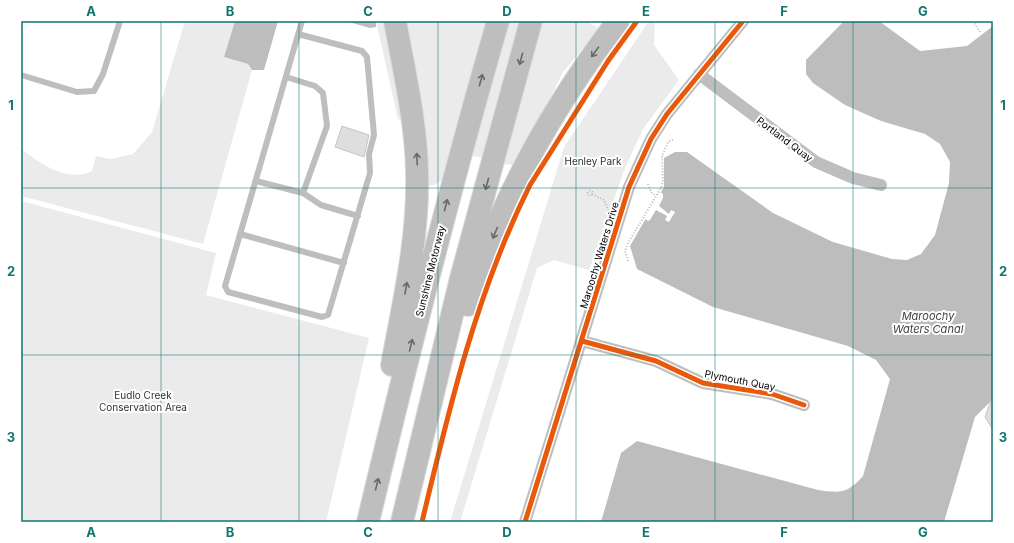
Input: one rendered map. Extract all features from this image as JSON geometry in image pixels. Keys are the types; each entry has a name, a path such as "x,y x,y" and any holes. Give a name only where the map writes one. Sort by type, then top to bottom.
{"highway":[{"path":"388,437 386,403 414,241 417,173 413,122 395,21"},
{"name":"Sunshine Motorway","path":"368,522 458,160 498,21"},
{"path":"402,522 460,282 531,21"},
{"path":"416,464 433,430 469,302 482,266 510,199 556,110 583,69 618,21"}],"street":[{"name":"Maroochy Waters Drive","path":"526,522 629,187 658,128 699,74 743,21"},
{"name":"Portland Quay","path":"699,74 816,162 853,178 881,185"},
{"name":"Plymouth Quay","path":"582,341 656,361 703,383 772,394 804,405"}],"lane":[{"path":"21,75 77,92 94,90 103,74 120,21"},
{"path":"298,34 362,52 367,57 374,136 369,154 370,173 358,216 328,315 322,317 228,292 225,286 256,181 298,34 302,21"},
{"path":"286,77 315,86 323,93 327,126 303,193"},
{"path":"256,181 303,193 321,205 358,216"},
{"path":"240,234 344,264"}],"path":[{"path":"973,21 980,32"},
{"path":"628,261 625,252 628,242 662,184 661,163 663,151 668,142 674,139"},
{"path":"648,184 651,192 656,196"},
{"path":"592,194 604,200 610,215"}],"green space":[{"path":"185,21 235,21 224,57 248,64 252,70 203,244 21,196 21,149 46,166 73,175 92,171 96,156 111,159 133,154 152,132"},
{"path":"376,21 586,21 600,29 563,72 529,141 514,165 503,164 451,151 442,180 434,185 426,186 419,124 398,119"},
{"name":"Henley Park","path":"649,21 655,21 654,45 679,80 643,129 625,168 589,270 554,260 537,268 460,522 450,522 564,147"},
{"name":"Eudlo Creek Conservation Area","path":"21,201 216,253 206,295 369,338 326,522 21,522"}],"water":[{"path":"235,21 278,21 264,70 252,70 248,64 224,57"},
{"path":"345,21 376,21 376,27 370,28"},
{"name":"Maroochy Waters Canal","path":"844,21 879,21 920,51 967,46 993,26 993,399 975,417 944,522 601,522 621,453 637,441 818,490 832,492 843,491 852,486 863,476 890,379 876,360 848,346 713,307 637,269 630,246 664,187 664,158 675,152 687,152 773,213 833,242 892,259 907,260 921,254 935,235 949,183 950,162 940,144 925,134 881,121 845,105 813,83 806,74 806,60"}],"pier":[{"path":"660,192 663,194 663,198 659,206 669,214 671,210 675,212 669,222 665,220 667,216 656,210 648,221 644,218"}],"building":[{"path":"342,126 369,135 364,157 335,147"},
{"path":"993,397 993,430 985,417"}],"cycle path":[{"path":"422,522 466,350 511,225 530,185 608,61 637,21"},
{"path":"525,522 629,187 651,139 667,114 743,21"},
{"path":"582,341 656,361 703,383 772,394 804,405"}]}
